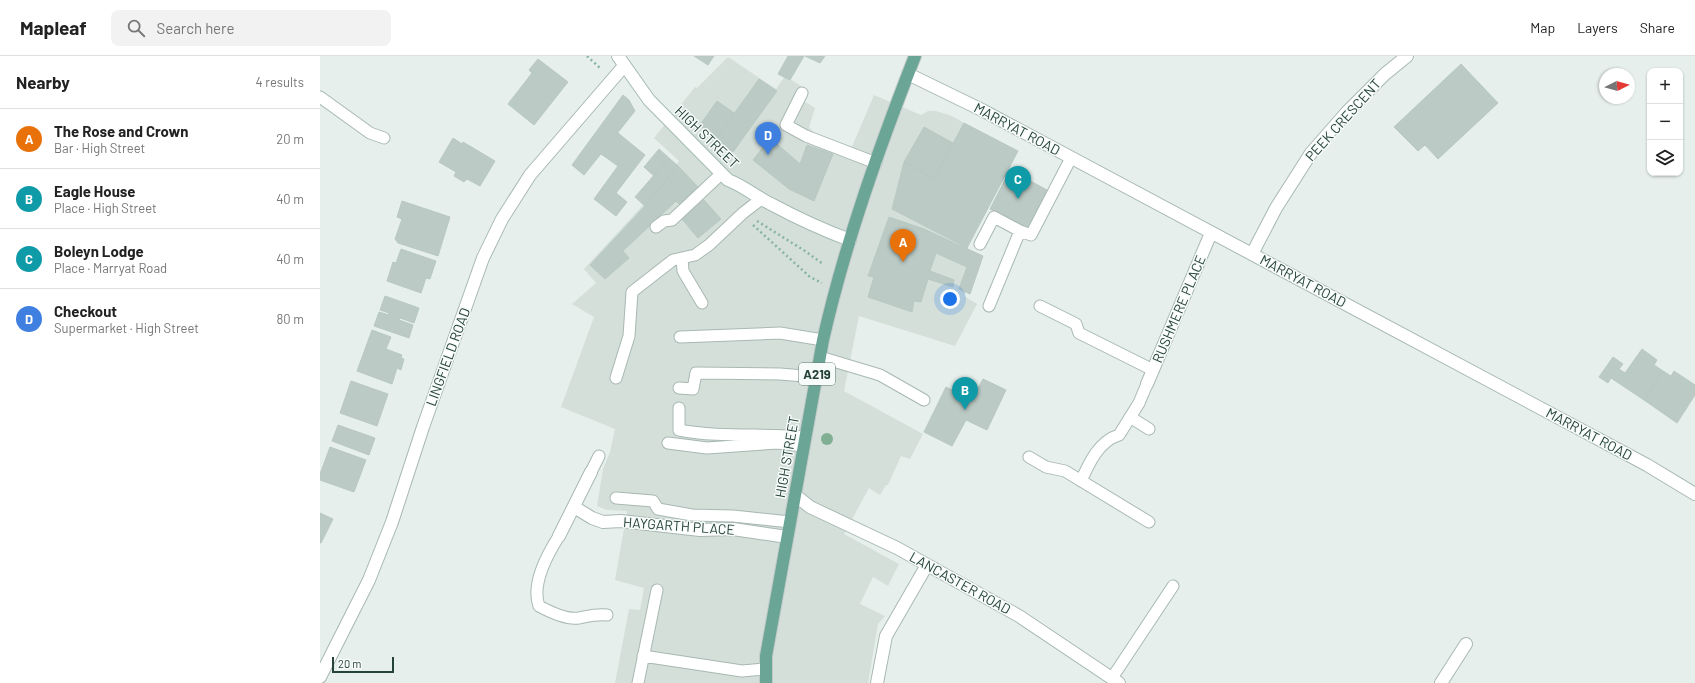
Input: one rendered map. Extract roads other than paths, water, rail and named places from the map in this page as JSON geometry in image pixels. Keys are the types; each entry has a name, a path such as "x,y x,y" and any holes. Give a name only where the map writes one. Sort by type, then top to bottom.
{"main road":[{"name":"A219","path":"908,74 915,56"},
{"name":"HIGH STREET","path":"766,683 766,656 823,340 833,297 850,240 908,74"}],"street":[{"name":"PEEK CRESCENT","path":"1252,254 1276,208 1311,153 1347,112 1385,74 1407,56"},
{"name":"HIGH STREET","path":"621,61 658,110 728,180 744,186 762,199 808,224 850,240"},
{"name":"LINGFIELD ROAD","path":"320,677 369,580 392,522 423,427 483,258 502,219 530,175 621,61"},
{"name":"MARRYAT ROAD","path":"908,74 982,110 1640,461 1695,494"},
{"name":"RUSHMERE PLACE","path":"1146,384 1211,233"},
{"path":"559,536 591,472"},
{"name":"LANCASTER ROAD","path":"795,494 810,507 897,548 1019,616 1115,681"},
{"name":"HAYGARTH PLACE","path":"574,507 592,518 603,522 621,521 700,530 733,529 787,537"},
{"path":"877,683 886,636 927,565"},
{"path":"1441,683 1466,644"}],"lane":[{"path":"802,93 786,125 806,136 876,163"},
{"path":"320,97 370,133 384,138"},
{"path":"980,244 994,217 1020,231 1031,235 1071,158"},
{"path":"656,228 664,221 672,220 721,174"},
{"path":"616,378 630,336 632,292 673,260 695,255 709,245 743,212 762,199"},
{"path":"989,306 1020,231"},
{"path":"682,258 683,271 702,303"},
{"path":"1040,306 1076,324 1079,333 1153,370"},
{"path":"680,337 780,333 823,340"},
{"path":"820,357 880,375 924,400"},
{"path":"679,388 693,389 696,372 780,374 816,378"},
{"path":"1081,481 1097,451 1110,438 1119,435 1139,403 1146,384"},
{"path":"680,408 679,430 697,433 775,434 805,441"},
{"path":"1130,417 1150,429"},
{"path":"668,443 707,448 805,441"},
{"path":"591,472 599,456"},
{"path":"1029,457 1046,467 1065,471 1149,522"},
{"path":"616,498 653,501 658,509 673,513 733,516 790,522"},
{"path":"559,536 549,550 539,577 537,588 539,606 555,614 577,618 594,614 607,615"},
{"path":"1115,681 1173,586"},
{"path":"638,683 656,590"},
{"path":"643,656 742,671 765,669"}],"place":[{"name":"Checkout","path":"768,155"},
{"name":"Boleyn Lodge","path":"1018,199"},
{"name":"The Rose and Crown","path":"903,262"},
{"name":"Eagle House","path":"965,410"}]}
